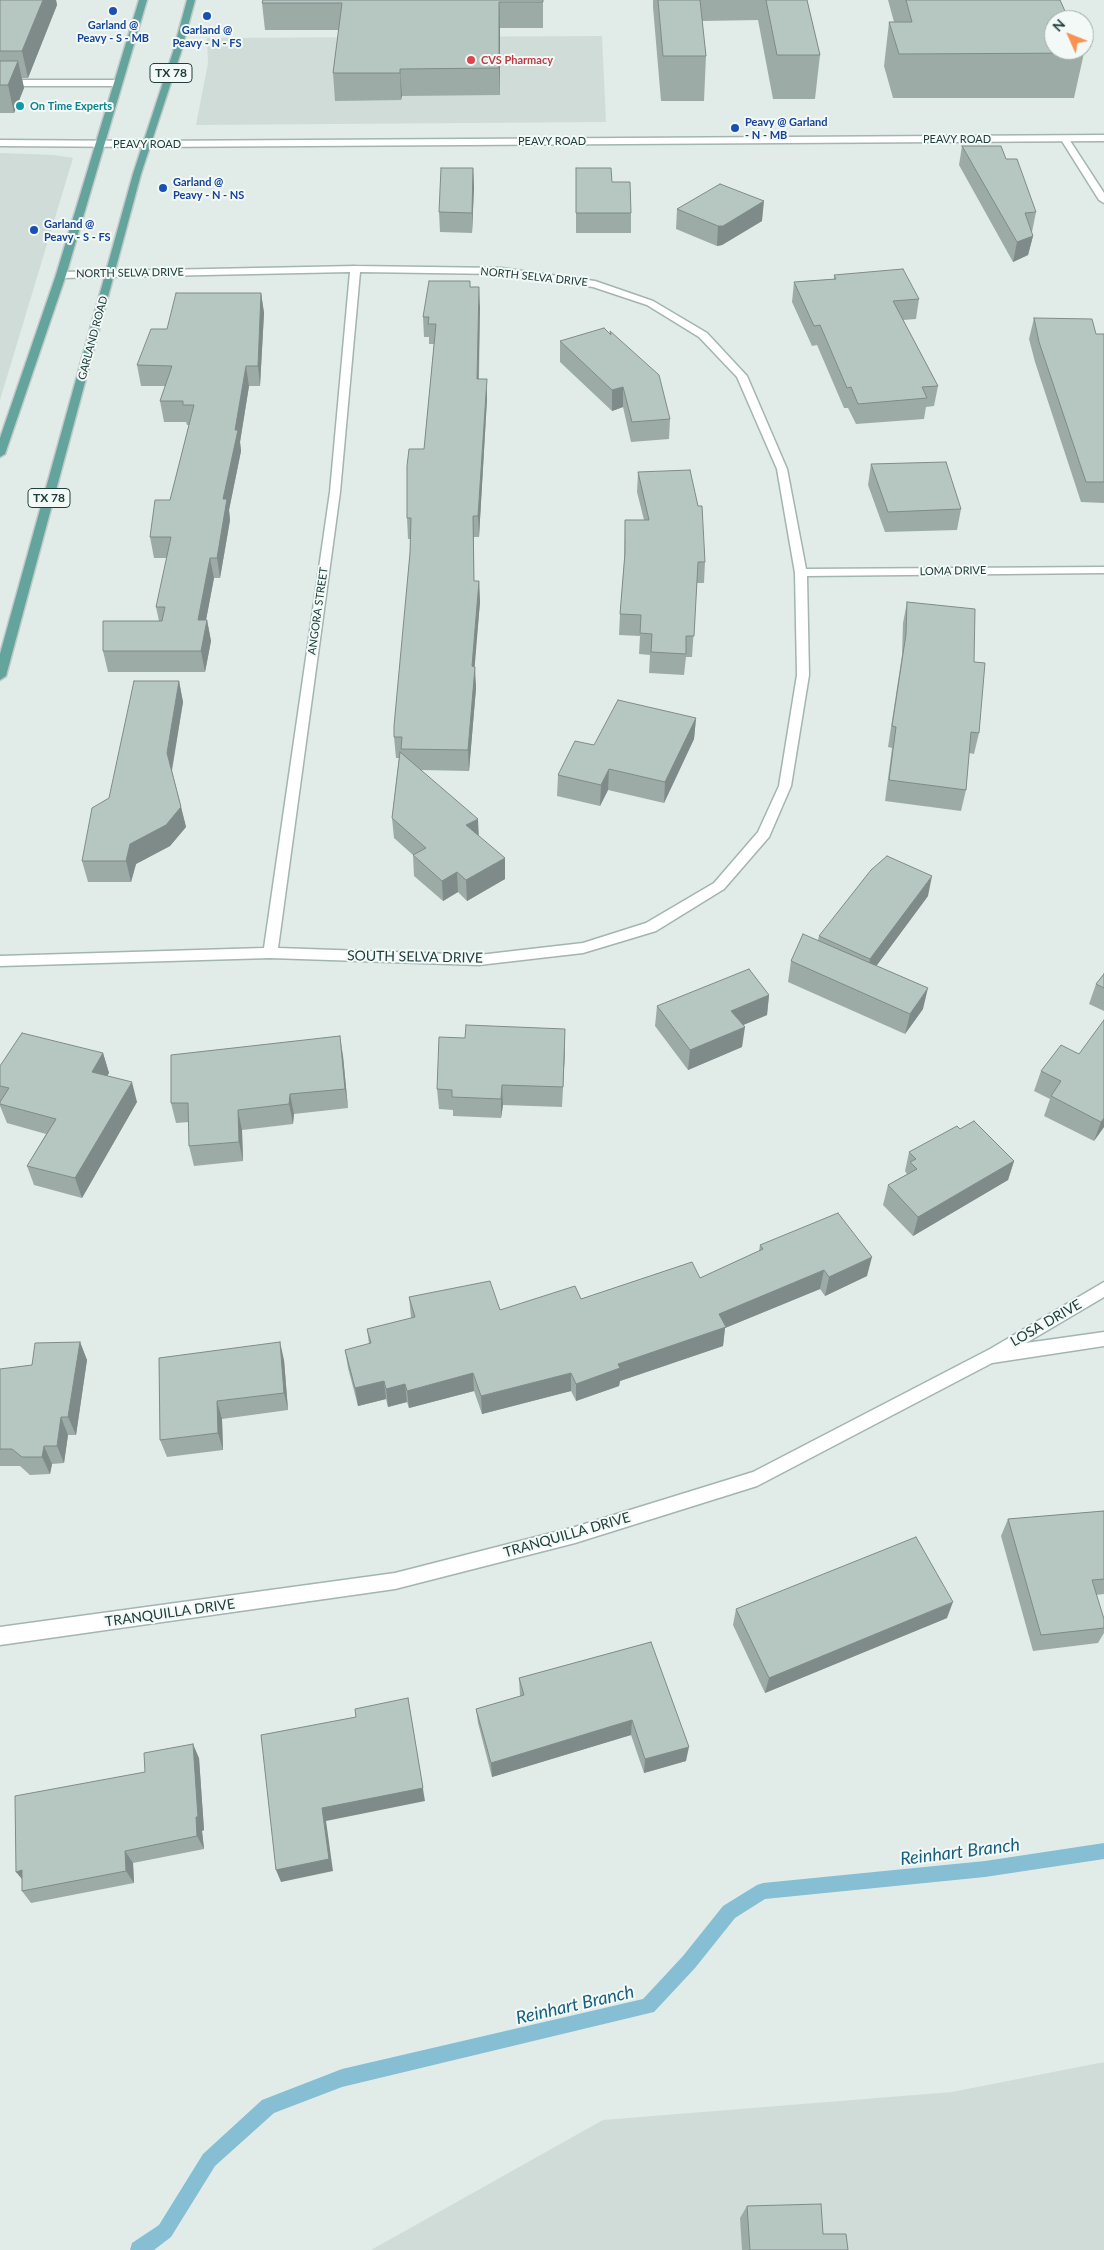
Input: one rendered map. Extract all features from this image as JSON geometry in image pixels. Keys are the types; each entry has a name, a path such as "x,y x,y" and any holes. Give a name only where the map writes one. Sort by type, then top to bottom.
{"main road":[{"path":"0,454 61,275 98,144 143,0"},
{"name":"GARLAND ROAD","path":"0,676 147,144 177,52 191,0"}],"street":[{"path":"0,83 117,83"},
{"path":"1064,138 1104,200"},
{"name":"PEAVY ROAD","path":"0,143 147,144 1104,138"},
{"name":"NORTH SELVA DRIVE","path":"61,275 355,269 501,271 595,284 650,303 703,335 742,376 782,469 801,572"},
{"name":"ANGORA STREET","path":"270,953 335,492 355,269"},
{"name":"LOMA DRIVE","path":"801,572 1104,570"},
{"name":"SOUTH SELVA DRIVE","path":"0,961 270,953 478,960 583,948 651,927 719,886 764,834 785,786 802,675 801,572"},
{"name":"LOSA DRIVE","path":"989,1356 1104,1289"},
{"name":"TRANQUILLA DRIVE","path":"0,1636 395,1581 575,1535 757,1478 989,1356 1104,1339"}],"shaded area":[{"path":"602,36 606,122 196,125 208,63 207,38"},
{"path":"0,153 54,155 73,158 0,400"},
{"path":"1104,2062 1104,2250 371,2250 603,2120 952,2092"}],"building":[{"path":"0,0 43,0 22,51 0,51"},
{"path":"263,0 543,0 543,2 499,2 499,68 400,69 400,73 333,73 342,3 262,3"},
{"path":"658,0 700,0 706,56 663,56"},
{"path":"766,0 807,0 820,55 777,55"},
{"path":"906,0 1060,0 1064,10 1044,10 1044,53 899,54 889,22 912,22"},
{"path":"0,61 18,61 8,85 0,85"},
{"path":"962,146 1001,146 1006,159 1017,159 1036,212 1025,213 1033,236 1017,242"},
{"path":"441,168 473,168 472,213 439,212"},
{"path":"576,168 611,168 612,182 630,182 631,213 576,213"},
{"path":"720,184 764,201 723,226 718,226 677,209"},
{"path":"903,269 919,299 893,301 938,386 922,387 927,398 858,404 851,387 847,388 820,325 814,326 794,282 836,279 834,275"},
{"path":"429,281 470,281 470,287 479,287 477,379 487,379 478,516 473,516 474,581 479,581 472,666 475,667 468,750 401,749 402,737 394,737 410,553 411,518 407,518 407,466 409,449 424,449 436,324 428,324 429,317 423,317"},
{"path":"176,293 261,293 258,366 246,366 235,430 238,430 223,499 227,499 217,558 210,558 198,620 207,620 201,651 103,651 103,621 162,621 165,607 156,607 171,537 150,537 155,500 170,500 194,405 183,405 183,401 160,401 172,366 137,365 151,329 167,329"},
{"path":"1034,318 1092,319 1096,334 1104,334 1104,482 1086,482 1039,342"},
{"path":"604,328 611,335 610,331 659,375 670,419 632,422 623,387 612,390 560,341"},
{"path":"946,462 961,509 888,512 871,464"},
{"path":"690,470 698,506 702,506 705,562 698,562 694,636 686,636 686,654 651,652 652,634 640,633 641,615 620,614 625,553 625,520 649,520 638,472"},
{"path":"907,602 975,609 974,662 985,663 979,733 971,732 966,790 889,780 896,727 892,726 906,634"},
{"path":"134,681 179,681 167,753 181,807 166,825 130,844 126,861 82,861 92,808 109,798"},
{"path":"618,700 696,718 665,782 609,769 601,785 558,775 575,741 594,745"},
{"path":"400,752 478,819 466,825 505,858 466,880 457,872 442,881 413,855 426,848 392,818"},
{"path":"887,856 932,876 870,959 819,936 871,870"},
{"path":"803,934 928,988 910,1014 791,961"},
{"path":"749,969 769,995 731,1011 745,1027 690,1050 657,1006"},
{"path":"1104,974 1104,988 1096,984"},
{"path":"1104,1020 1104,1118 1101,1122 1051,1096 1061,1081 1041,1071 1061,1045 1079,1054"},
{"path":"466,1025 565,1029 563,1087 502,1085 501,1099 452,1097 452,1090 437,1089 439,1037 465,1038"},
{"path":"22,1033 103,1053 92,1072 132,1082 75,1178 27,1166 56,1119 0,1104 9,1088 0,1086 0,1066"},
{"path":"340,1036 345,1089 290,1094 289,1104 238,1110 239,1142 189,1146 188,1103 171,1103 171,1055"},
{"path":"974,1121 1014,1161 918,1217 888,1185 917,1169 910,1162 916,1159 909,1152 957,1126 960,1129"},
{"path":"838,1213 872,1257 829,1277 824,1270 719,1314 726,1327 618,1364 620,1368 576,1384 571,1373 481,1396 473,1373 407,1391 405,1384 386,1389 384,1381 355,1388 345,1350 371,1343 367,1329 415,1317 409,1297 490,1281 500,1310 575,1286 581,1299 692,1262 700,1278 763,1249 760,1245"},
{"path":"80,1342 68,1417 61,1417 57,1446 44,1446 42,1457 22,1457 12,1449 0,1449 0,1369 32,1365 35,1343"},
{"path":"280,1342 284,1393 217,1401 218,1433 160,1440 159,1358"},
{"path":"1104,1511 1104,1579 1092,1580 1104,1619 1104,1628 1041,1635 1008,1519"},
{"path":"916,1537 953,1602 769,1678 736,1609"},
{"path":"651,1642 689,1747 645,1759 632,1720 491,1763 476,1709 524,1695 519,1678"},
{"path":"408,1698 423,1788 322,1808 329,1859 276,1870 261,1735 356,1717 355,1709"},
{"path":"193,1744 198,1817 196,1817 197,1836 125,1851 126,1871 22,1891 22,1870 16,1872 15,1796 145,1772 144,1753"},
{"path":"821,2204 823,2234 846,2234 848,2250 750,2250 747,2206"}],"waterway":[{"name":"Reinhart Branch","path":"139,2250 165,2231 209,2160 268,2106 342,2078 648,2006 689,1962 729,1912 763,1891 985,1869 1104,1851"}],"place":[{"name":"Garland @ Peavy - S - MB","path":"113,11"},
{"name":"Garland @ Peavy - N - FS","path":"207,16"},
{"name":"CVS Pharmacy","path":"471,60"},
{"name":"On Time Experts","path":"20,106"},
{"name":"Peavy @ Garland - N - MB","path":"735,128"},
{"name":"Garland @ Peavy - N - NS","path":"163,188"},
{"name":"Garland @ Peavy - S - FS","path":"34,230"}]}
